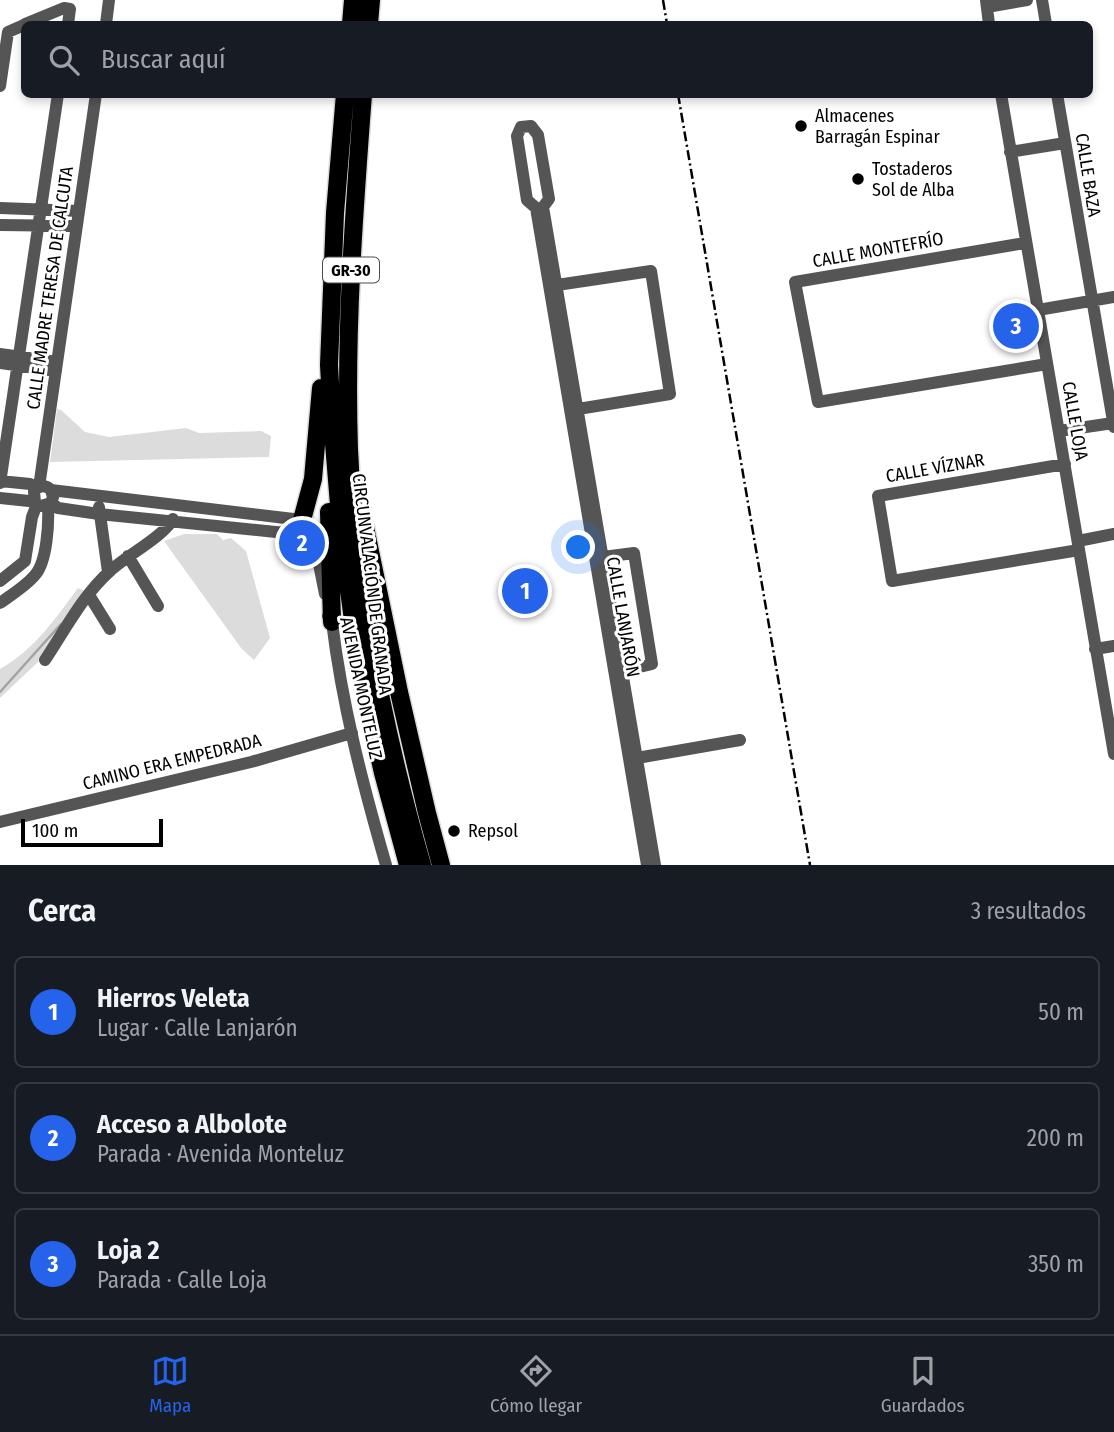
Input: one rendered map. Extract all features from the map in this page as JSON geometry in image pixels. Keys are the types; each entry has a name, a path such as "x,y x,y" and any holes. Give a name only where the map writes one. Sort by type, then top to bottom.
{"highway":[{"path":"351,21 353,0"},
{"path":"369,21 371,0"},
{"name":"CIRCUNVALACIÓN DE GRANADA","path":"345,98 335,214 329,365 341,528 359,667 383,773 408,865"},
{"name":"CIRCUNVALACIÓN DE GRANADA","path":"363,98 348,352 349,446 356,540 370,643 396,770 422,865"},
{"path":"303,528 313,479 320,392 329,365"},
{"path":"332,419 327,438 332,622"},
{"path":"349,446 357,464 367,537 399,692 441,865"}],"street":[{"path":"106,21 109,0"},
{"path":"986,4 1027,0"},
{"path":"1042,0 1046,21"},
{"path":"34,21 64,8 70,9 68,21"},
{"path":"0,86 8,32 21,27"},
{"path":"57,98 0,482 30,484 58,508 205,526 303,528"},
{"name":"CALLE MADRE TERESA DE CALCUTA","path":"43,497 56,366 95,98"},
{"name":"CALLE LOJA","path":"1002,98 1114,754"},
{"name":"CALLE BAZA","path":"1058,98 1114,425"},
{"name":"CALLE LANJARÓN","path":"540,208 549,199 538,135 531,127 521,127 517,136 527,200 540,208 557,285 574,410 603,557 656,865"},
{"path":"1010,152 1065,143"},
{"path":"0,208 79,211"},
{"name":"CALLE LANJARÓN","path":"540,208 647,865"},
{"path":"0,225 77,226"},
{"name":"CALLE MONTEFRÍO","path":"1025,243 796,282 818,402 1047,364"},
{"path":"557,285 650,271 670,394 574,410"},
{"path":"1038,310 1114,297"},
{"path":"0,354 18,361 56,366"},
{"path":"0,363 18,361"},
{"path":"1059,431 1114,425"},
{"name":"CALLE VÍZNAR","path":"1065,464 878,496 892,581 1079,545"},
{"path":"0,498 100,496 207,509 303,528"},
{"path":"100,496 99,514 108,572"},
{"path":"0,581 25,561 32,517 43,497"},
{"path":"1,601 36,575 41,564 48,521 43,497"},
{"path":"45,660 108,572 172,522 175,505"},
{"path":"205,526 207,509"},
{"name":"AVENIDA MONTELUZ","path":"303,528 318,559 328,615 332,622 339,681 364,789 386,865"},
{"path":"1079,545 1114,534"},
{"name":"CALLE LANJARÓN","path":"603,557 634,553 652,664 623,671"},
{"path":"128,556 158,606"},
{"path":"89,595 110,629"},
{"path":"1095,649 1114,646"},
{"name":"CAMINO ERA EMPEDRADA","path":"0,822 251,762 352,733"},
{"path":"637,758 740,740"}],"shaded area":[{"path":"57,409 85,432 109,437 186,428 199,433 261,431 271,436 269,457 50,462"},
{"path":"184,534 217,534 223,540 231,538 246,551 270,638 254,660 241,648 164,541"},
{"path":"78,588 87,592 38,662 0,698 0,669 34,643"}],"waterway":[{"path":"0,692 61,624"}],"railway":[{"path":"663,0 666,21"},
{"path":"679,98 810,865"}],"place":[{"name":"Almacenes Barragán Espinar","path":"801,126"},
{"name":"Tostaderos Sol de Alba","path":"858,179"},
{"name":"Loja 2","path":"1016,326"},
{"name":"Acceso a Albolote","path":"302,543"},
{"name":"Hierros Veleta","path":"525,591"},
{"name":"Repsol","path":"454,831"}]}
